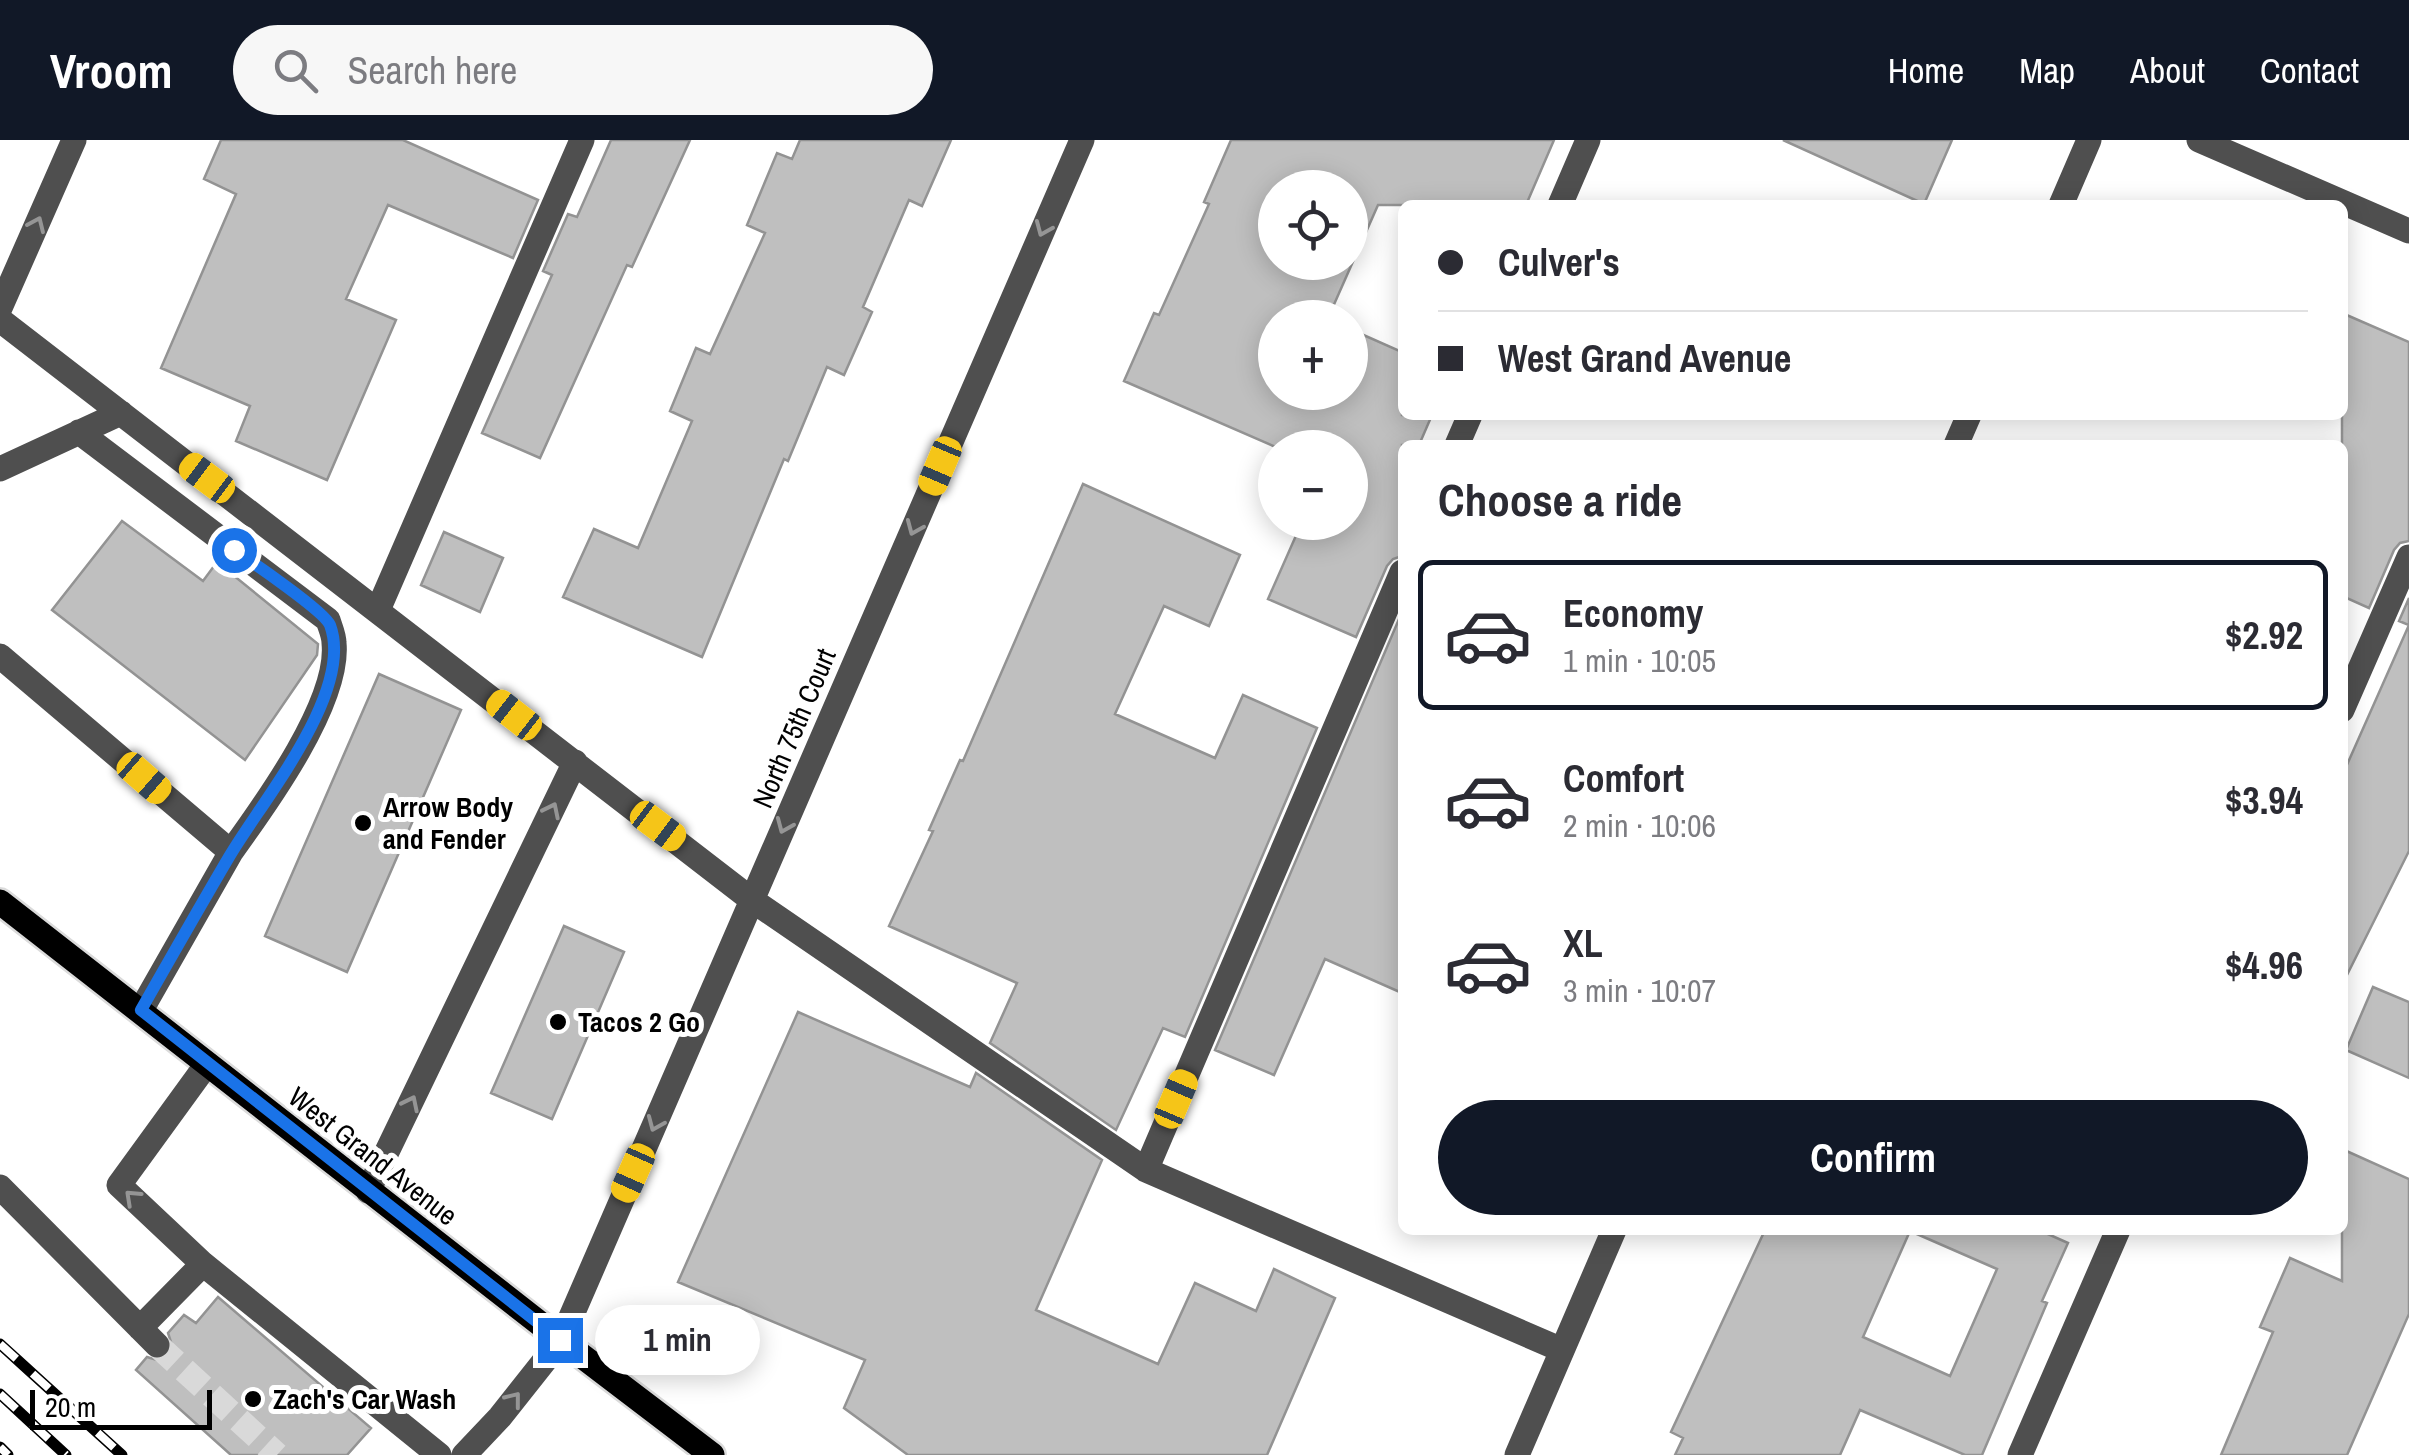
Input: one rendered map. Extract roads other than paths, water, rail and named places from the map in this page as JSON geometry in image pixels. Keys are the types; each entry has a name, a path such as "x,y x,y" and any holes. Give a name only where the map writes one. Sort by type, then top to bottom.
{"main road":[{"name":"West Grand Avenue","path":"0,902 712,1455"}],"street":[{"path":"0,308 74,140"},
{"path":"378,610 582,140"},
{"name":"North 75th Court","path":"464,1455 500,1417 560,1340 1082,140"},
{"path":"1562,200 1588,140"},
{"path":"2063,200 2089,140"},
{"path":"2199,140 2337,200"},
{"path":"2348,205 2409,231"},
{"path":"0,320 752,900 1146,1170 1562,1350"},
{"path":"0,469 121,413"},
{"path":"79,432 328,620 334,642 333,664 317,714 268,801 231,852 141,1010"},
{"path":"2348,696 2409,556"},
{"path":"1146,1170 1398,581"},
{"path":"0,656 231,852"},
{"path":"368,1190 575,762"},
{"path":"206,1064 120,1185 203,1264 439,1455"},
{"path":"0,1188 148,1337 203,1264"},
{"path":"1517,1455 1612,1235"},
{"path":"2020,1455 2116,1235"}],"tunnel":[{"path":"157,1345 277,1455"}],"railway":[{"path":"0,1344 122,1455"},
{"path":"0,1394 66,1455"},
{"path":"0,1447 8,1455"}],"place":[{"name":"Arrow Body and Fender","path":"363,823"},
{"name":"Tacos 2 Go","path":"558,1022"},
{"name":"Zach's Car Wash","path":"253,1399"}]}
